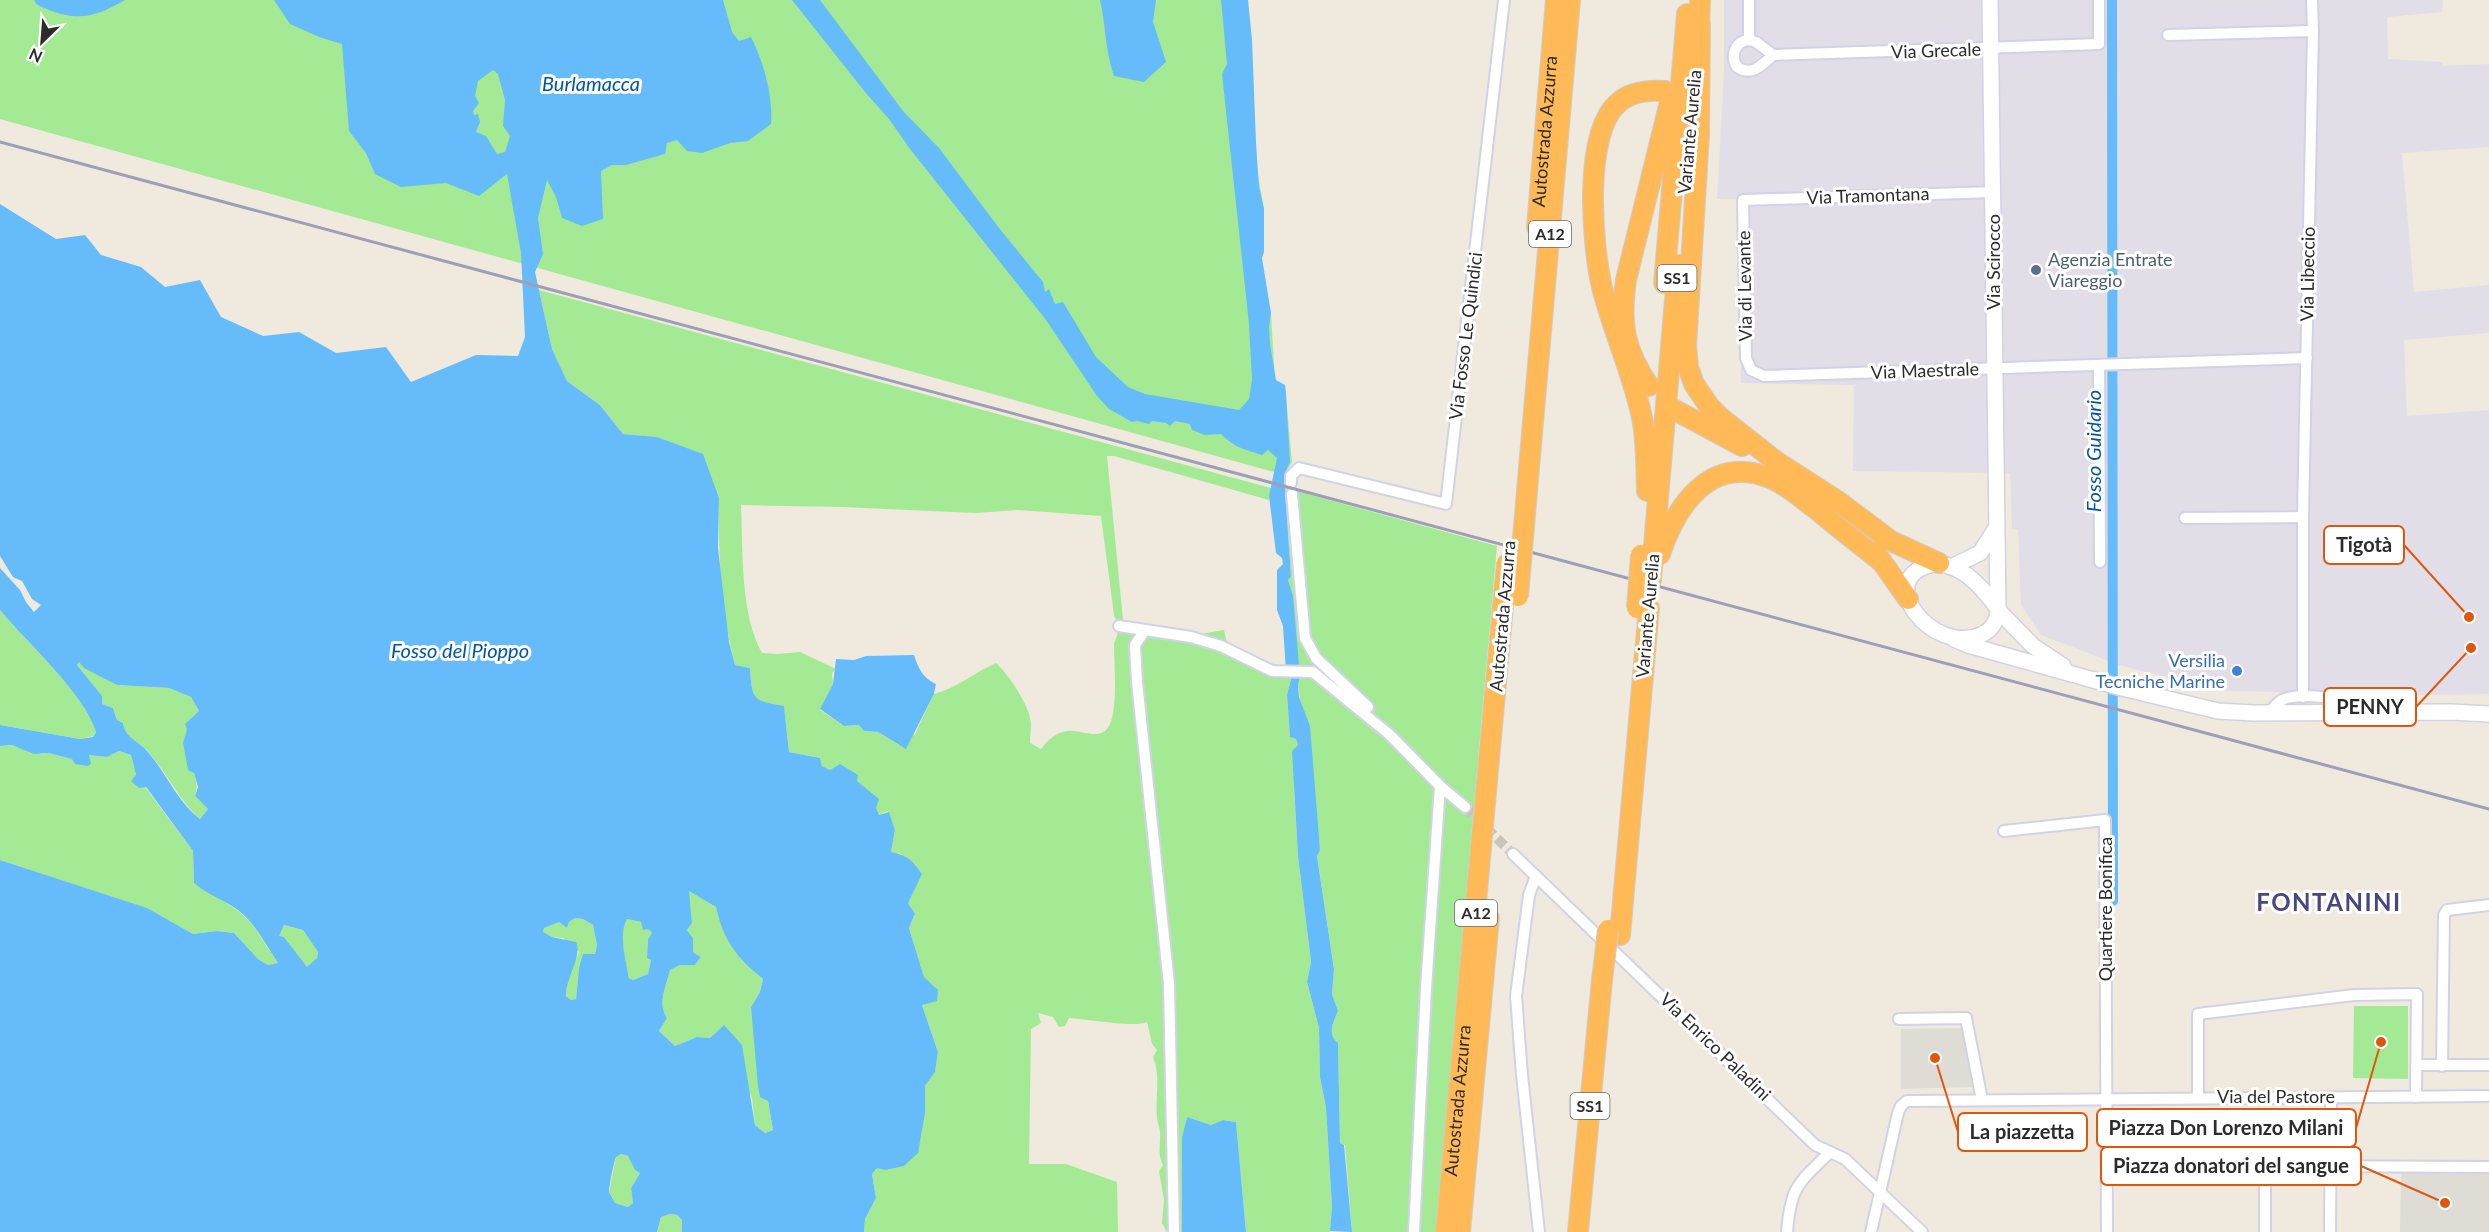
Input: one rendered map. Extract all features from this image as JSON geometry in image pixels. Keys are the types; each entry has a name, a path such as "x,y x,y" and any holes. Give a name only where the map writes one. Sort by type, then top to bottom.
{"highway":[{"name":"Autostrada Azzurra","path":"1460,1232 1522,468 1556,0"},
{"name":"Autostrada Azzurra","path":"1522,468 1570,0"},
{"name":"Variante Aurelia","path":"1578,1232 1614,932 1643,608 1651,556 1693,32 1687,0"},
{"name":"Variante Aurelia","path":"1643,608 1651,580 1647,490 1693,32 1701,0"},
{"path":"1649,386 1633,360 1625,337 1623,320 1625,293 1693,32"},
{"path":"1693,32 1699,135 1686,340 1688,367 1699,392 1713,411 1778,462 1839,502 1891,541 1945,565"},
{"path":"1647,490 1642,418 1612,324 1599,269 1594,231 1594,189 1599,140 1608,115 1619,101 1632,94 1649,90 1665,91"},
{"path":"1706,116 1709,138 1697,316 1699,358 1710,386 1722,404 1778,462"},
{"path":"1673,409 1778,462"},
{"path":"1651,556 1693,493 1718,478 1743,474 1765,476 1786,487 1881,561"},
{"path":"1801,478 1862,536 1908,599"},
{"name":"Autostrada Azzurra","path":"1446,1232 1511,595"},
{"name":"Variante Aurelia","path":"1590,1232 1608,981"}],"street":[{"name":"Via Fosso Le Quindici","path":"1291,483 1291,476 1299,468 1446,504 1504,0"},
{"path":"1749,0 1749,40"},
{"name":"Via Scirocco","path":"1990,0 1998,610"},
{"name":"Via Grecale","path":"1773,56 2099,44 2099,0"},
{"name":"Via Libeccio","path":"2303,697 2303,517 2312,0"},
{"path":"2168,35 2313,31"},
{"path":"1749,40 1756,42 1773,56 1758,69 1752,71 1741,70 1734,64 1734,51 1740,43 1749,40"},
{"name":"Via Tramontana","path":"1743,200 1994,192"},
{"name":"Via di Levante","path":"1743,200 1746,358 1751,370"},
{"name":"Via Maestrale","path":"1751,370 1764,375 2307,358"},
{"path":"2100,562 2101,366"},
{"path":"1292,494 1305,638 1316,658 1401,739 1403,747"},
{"path":"2185,518 2303,517"},
{"path":"1997,525 1987,546 1980,553 1945,565 1926,566 1913,574 1906,588 1908,599 1915,613 1928,626 1968,645 2209,710 2269,713 2451,712 2489,714"},
{"path":"1945,565 1977,584 1998,610 2036,649 2084,677"},
{"path":"1954,639 1974,637 1985,633 1995,623 1998,610"},
{"path":"1119,626 1191,637 1221,646 1279,673 1313,672 1403,747 1440,786 1466,807"},
{"path":"1145,630 1135,645 1169,984 1174,1232"},
{"path":"2269,713 2280,701 2303,697 2350,702 2389,713"},
{"path":"2451,712 2489,702"},
{"path":"2472,707 2489,708"},
{"path":"1414,1232 1425,999 1440,786"},
{"name":"Quartiere Bonifica","path":"2004,831 2105,820 2106,1099"},
{"name":"Via Enrico Paladini","path":"1513,854 1815,1145 1845,1159 1922,1232"},
{"path":"1536,876 1529,895 1516,996 1539,1232"},
{"path":"2442,1066 2444,915 2447,910 2489,905"},
{"path":"2198,1098 2198,1014 2354,995 2417,994 2416,1097"},
{"path":"1899,1019 1966,1018 1982,1100"},
{"path":"2416,1065 2489,1065"},
{"name":"Via del Pastore","path":"1880,1192 1900,1108 1907,1101 2489,1096"},
{"path":"2330,1232 2331,1097"},
{"path":"2106,1099 2106,1232"},
{"path":"1787,1232 1789,1205 1796,1188 1830,1152"},
{"path":"2265,1232 2265,1166 2489,1167"},
{"path":"1871,1232 1880,1192"}],"shaded area":[{"path":"1724,0 2443,0 2442,12 2387,17 2388,59 2442,62 2443,66 2489,64 2489,147 2402,153 2414,292 2489,285 2489,333 2404,340 2407,416 2489,410 2489,694 2414,695 2228,691 2119,665 2041,635 2021,605 2018,530 2012,529 2010,473 1853,471 1854,385 1741,383 1738,199 1717,199 1724,71"},
{"path":"1964,1028 1976,1087 1901,1089 1901,1029"},
{"path":"2401,1173 2489,1173 2489,1232 2400,1232"}],"green space":[{"path":"0,0 1248,0 1257,169 1264,209 1264,252 1261,258 1271,314 1275,380 1285,386 1292,462 1285,475 0,119"},
{"path":"539,290 1271,488 1269,500 1114,456 1107,456 1123,620 1200,634 1224,630 1228,649 1286,672 1291,679 1287,695 1290,737 1296,739 1298,745 1294,789 1298,856 1311,962 1307,982 1319,1028 1320,1077 1326,1108 1332,1207 1330,1232 1246,1232 1236,1122 1223,1120 1211,1125 1187,1117 1182,1137 1182,1232 1167,1232 1162,1223 1164,1200 1159,1171 1163,1165 1160,1157 1160,1130 1157,1118 1157,1072 1153,1057 1157,1050 1152,1044 1147,1022 1122,1024 1069,1018 1065,1026 1059,1027 1053,1017 1038,1013 1041,1023 1031,1029 1029,1164 1066,1164 1117,1182 1118,1232 864,1232 865,1219 876,1198 872,1174 925,1113 925,1086 935,1072 938,1052 922,1005 924,977 909,928 915,915 908,903 901,854 891,852 895,830 888,811 879,815 864,787 822,766 820,758 789,752 784,707 766,703 756,697 753,693 750,668 735,665 726,624 721,582 719,498 655,437 623,434 600,405 567,381 552,349","holes":["741,505 975,513 1018,510 1101,516 1114,615 1118,629 1114,643 1114,706 1110,724 1106,730 1096,734 1073,731 1060,733 1041,749 1030,743 1031,724 1027,709 1013,683 996,663 934,694 915,734 899,745 878,732 864,731 860,725 844,726 820,710 833,684 832,673 836,669 800,652 762,653 755,637 746,600"]},
{"path":"1285,488 1497,546 1436,1232 1352,1232 1345,1145 1340,1143 1338,1043 1332,1032 1338,1011 1332,994 1334,968 1317,855 1320,850 1313,787 1298,686 1300,676 1288,580 1291,577"},
{"path":"0,610 78,699 96,731 93,736 80,739 0,725"},
{"path":"79,661 117,685 169,688 191,697 199,711 186,733 184,748 196,781 195,796 208,809 200,819 152,756 128,735 123,723 117,720 113,708 102,704 102,696 77,665"},
{"path":"12,745 41,754 48,753 72,759 88,758 89,755 107,757 119,751 131,755 136,775 193,851 194,883 239,911 252,924 278,963 268,965 258,959 234,933 217,931 193,934 146,908 0,860 0,746"},
{"path":"688,890 716,907 727,938 747,964 763,979 760,992 751,1007 773,1130 764,1133 755,1125 752,1098 724,1025 710,1038 697,1037 675,1046 659,1031 667,1018 662,1001 670,970 680,965 695,965 701,957 693,952 693,938 687,930 692,923"},
{"path":"575,918 583,919 593,925 597,945 595,954 587,955 579,968 576,999 571,1000 566,996 565,985 579,952 563,938 542,933 544,928 559,922 567,928 569,922"},
{"path":"627,919 641,922 652,933 648,939 647,957 651,960 648,974 633,980 629,978 623,948 623,932"},
{"path":"284,925 303,930 318,952 317,958 307,968 284,937 278,937"},
{"path":"2354,1006 2408,1006 2408,1079 2353,1078"},
{"path":"620,1154 628,1156 640,1173 631,1188 633,1203 628,1207 615,1203 609,1192 616,1157"},
{"path":"670,1214 677,1215 682,1220 682,1232 657,1232 661,1217"}],"water":[{"path":"34,0 125,0 88,16 70,16 49,10 38,5"},
{"name":"Fosso del Pioppo","path":"274,0 723,0 732,32 739,41 751,37 767,79 771,102 771,124 748,141 730,143 702,153 687,151 677,140 667,143 665,154 626,165 612,165 601,171 603,219 582,226 562,218 556,197 547,180 538,218 543,254 535,272 552,349 567,381 600,405 623,434 657,437 703,454 719,498 718,548 729,642 735,665 750,668 753,693 756,697 784,706 789,752 820,758 822,766 830,770 840,764 858,775 857,781 879,799 876,808 879,815 889,812 895,830 891,852 909,859 922,874 908,903 915,914 909,928 924,977 938,990 937,1001 922,1005 938,1052 935,1072 925,1086 925,1113 918,1153 904,1166 885,1170 877,1168 872,1174 876,1198 865,1219 864,1232 682,1232 682,1220 677,1215 670,1214 661,1217 657,1232 0,1232 0,860 147,908 193,934 217,931 234,933 258,959 268,965 278,963 244,915 194,883 193,851 146,787 139,788 131,781 136,775 131,755 119,751 107,757 89,755 91,764 88,766 75,764 72,759 48,753 34,754 12,745 0,746 0,725 80,739 93,737 96,732 80,701 0,610 0,568 20,590 34,612 41,605 32,599 22,581 13,577 0,556 0,204 56,239 85,235 101,255 141,267 165,287 200,280 221,317 263,336 299,332 336,353 386,347 411,382 476,355 518,356 525,337 521,253 507,174 479,196 446,183 401,187 375,174 366,153 349,131 342,44 290,24","holes":["493,70 498,74 505,100 503,126 510,136 505,152 497,154 486,136 476,132 480,122 478,114 474,115 473,111 479,103 475,96 478,81","79,662 84,668 117,685 169,688 191,697 199,711 185,724 187,729 183,743 188,770 194,773 198,787 195,796 208,809 200,819 184,803 151,756 128,735 123,723 117,720 113,708 102,704 102,696 77,665","689,891 716,907 732,948 763,979 760,992 751,1007 758,1086 760,1097 768,1101 773,1130 765,1133 755,1125 742,1045 724,1025 710,1038 697,1037 675,1046 659,1031 667,1018 662,1001 670,970 680,965 695,965 701,957 693,952 693,938 687,930 692,923","575,918 583,919 593,925 597,945 595,954 583,954 579,968 576,999 571,1000 566,996 566,989 576,961 578,948 576,942 552,937 543,932 544,928 559,922 567,928 569,922","627,919 641,922 643,930 648,929 652,933 648,939 647,958 651,960 648,974 633,980 629,978 623,932","284,925 303,930 318,952 317,958 307,967 284,937 279,936","621,1154 628,1156 635,1170 640,1173 631,1188 633,1203 628,1207 615,1203 609,1192 616,1157"]},
{"path":"792,0 820,0 903,111 939,148 1043,282 1045,292 1049,289 1055,304 1063,302 1096,357 1128,387 1145,394 1239,410 1249,399 1252,380 1249,324 1222,74 1227,64 1221,0 1248,0 1259,187 1264,209 1262,258 1271,313 1270,344 1276,380 1285,385 1286,394 1290,462 1284,475 1291,577 1288,580 1293,596 1300,676 1299,697 1310,726 1320,850 1317,856 1334,969 1332,994 1338,1011 1332,1032 1338,1043 1340,1143 1344,1145 1352,1232 1330,1231 1332,1207 1326,1108 1320,1077 1319,1028 1307,982 1311,962 1298,856 1292,751 1298,745 1296,739 1290,737 1287,695 1291,679 1286,672 1283,626 1277,610 1277,570 1283,564 1282,558 1276,553 1269,496 1277,458 1268,450 1262,455 1240,448 1221,434 1205,435 1192,430 1190,424 1175,421 1170,426 1166,423 1152,421 1149,424 1132,422 1109,409 1097,396 1046,320 910,149 889,119"},
{"path":"1100,0 1156,0 1153,22 1166,62 1144,82 1114,76"},
{"path":"914,655 922,672 936,684 934,694 906,749 878,732 864,731 859,725 844,726 820,709 833,684 836,659 854,660 866,656"},
{"path":"1187,1117 1211,1125 1223,1120 1236,1122 1246,1232 1182,1232 1182,1137"}],"waterway":[{"name":"Fosso Guidario","path":"2112,0 2113,901"}],"tunnel":[{"path":"1465,807 1513,854"}],"railway":[{"path":"0,142 2489,809"}],"place":[{"name":"Agenzia Entrate Viareggio","path":"2036,270"},
{"name":"Tigotà","path":"2469,617"},
{"name":"PENNY","path":"2471,648"},
{"name":"Versilia Tecniche Marine","path":"2237,671"},
{"name":"Piazza Don Lorenzo Milani","path":"2381,1042"},
{"name":"La piazzetta","path":"1935,1058"},
{"name":"Piazza donatori del sangue","path":"2445,1203"}],"district":[{"name":"FONTANINI","path":"2329,903"}],"water label":[{"name":"Burlamacca","path":"591,84"}]}
